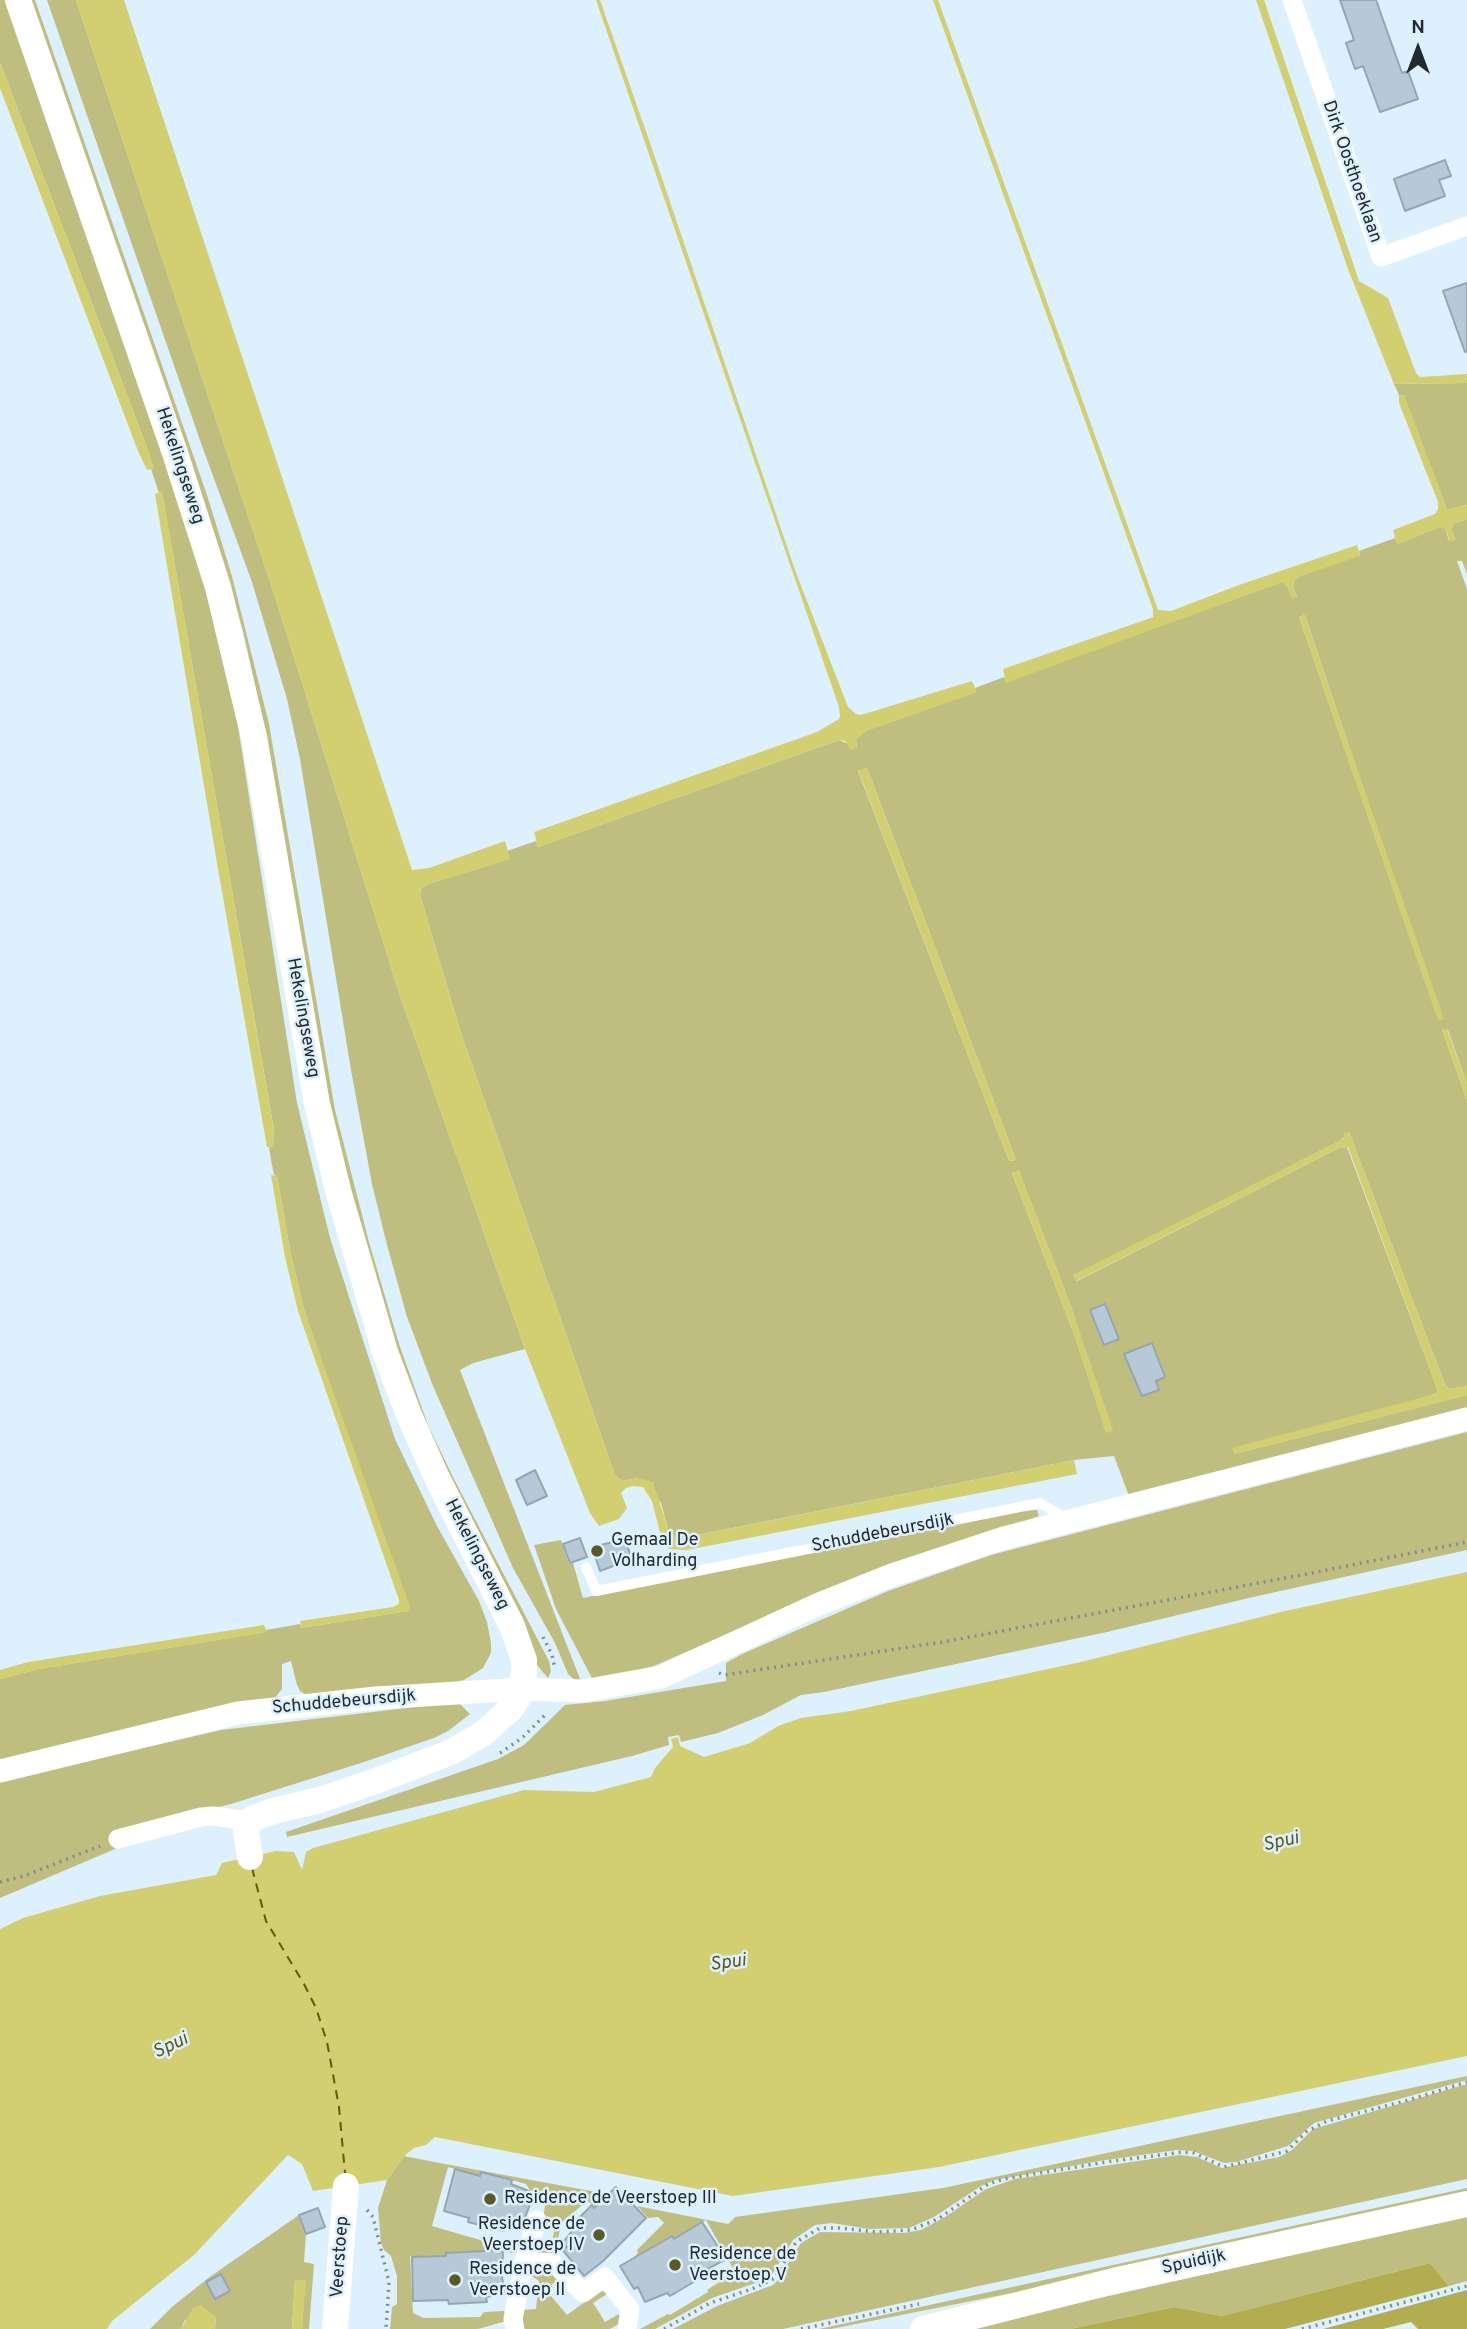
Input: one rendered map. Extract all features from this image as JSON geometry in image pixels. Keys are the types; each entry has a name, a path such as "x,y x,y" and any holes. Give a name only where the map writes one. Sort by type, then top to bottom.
{"main road":[{"name":"Hekelingseweg","path":"18,0 175,453 218,587 254,737 317,1104 339,1194 377,1325 409,1415 437,1478 519,1642 524,1660 521,1689"},
{"path":"250,1857 246,1832 250,1821 261,1815 328,1797 451,1752 471,1742 498,1722 511,1708 521,1689"},
{"name":"Veerstoep","path":"335,2329 346,2186"},
{"name":"Spuidijk","path":"923,2329 1114,2281 1467,2204"}],"street":[{"name":"Dirk Oosthoeklaan","path":"1292,0 1381,257 1467,226"},
{"name":"Schuddebeursdijk","path":"0,1771 238,1713 376,1698 521,1689 583,1691 661,1677 817,1605 892,1575 1004,1538 1069,1519 1467,1419"},
{"path":"118,1839 201,1817 250,1821"},
{"path":"515,2329 513,2319 524,2261 537,2220"},
{"path":"524,2261 554,2263 583,2293 605,2277 630,2309 627,2329"}],"lane":[{"name":"Schuddebeursdijk","path":"586,1567 596,1591 1040,1503 1069,1519"}],"path":[{"path":"691,1664 724,1675 943,1643 1467,1542"},
{"path":"0,1882 24,1876 118,1839"},
{"path":"664,2329 710,2304 775,2278 796,2242 820,2228 877,2232 911,2230 938,2219 988,2184 1106,2162 1183,2152 1195,2153 1224,2166 1287,2151 1306,2132 1327,2121 1467,2082"},
{"path":"373,2217 389,2282 386,2329"},
{"path":"1302,2329 1467,2286"}],"shaded area":[{"path":"0,0 5,0 197,553 238,726 297,1103 330,1238 395,1439 437,1526 479,1601 487,1622 491,1653 483,1668 464,1680 447,1684 308,1696 300,1691 297,1685 291,1661 282,1664 282,1689 274,1699 0,1760 0,1679 38,1669 266,1632 300,1624 301,1628 408,1611 304,1310 291,1255 269,1147 273,1146 274,1130 162,492 159,493 148,450 0,63"},
{"path":"29,0 35,0 207,495 232,576 269,724 335,1110 399,1344 428,1425 549,1661 551,1671 548,1678 537,1665 410,1391 365,1244 330,1111 264,725 243,631 228,578"},
{"path":"47,0 76,0 273,590 400,996 525,1349 473,1363 460,1370 580,1679 578,1683 568,1674 555,1643 513,1568 433,1386 407,1317 372,1184 300,759 287,699 252,582"},
{"path":"1467,383 1467,505 1447,510 1404,396 1399,395 1394,384"},
{"path":"1467,519 1467,574 1462,561 1457,561 1467,589 1467,1084 1448,1030 1442,1030 1467,1100 1467,1386 1449,1389 1444,1382 1349,1132 1340,1141 1074,1275 1077,1281 1339,1148 1347,1147 1438,1391 1234,1454 1467,1395 1467,1413 1129,1496 1114,1456 1074,1460 677,1539 669,1533 661,1503 637,1478 622,1481 615,1475 460,1030 420,895 421,889 428,884 509,859 507,851 536,841 538,847 839,740 857,748 856,740 860,734 976,692 975,688 1004,677 1006,682 1282,582 1288,587 1292,598 1297,596 1293,588 1294,581 1300,576 1360,555 1359,551 1395,538 1398,544 1437,528 1445,528 1449,541 1453,524","holes":["1305,615 1341,723 1443,1019 1438,1019 1299,617","867,768 1016,1160 1009,1161 858,771","1019,1171 1070,1304 1112,1430 1110,1432 1106,1432 1074,1334 1012,1173"]},
{"path":"1467,1432 1467,1550 1107,1632 801,1695 763,1715 718,1733 681,1742 679,1735 668,1737 669,1745 632,1756 287,1837 286,1832 498,1759 524,1745 565,1705 726,1681 726,1663 742,1654 888,1591 991,1555"},
{"path":"1037,1510 1039,1516 816,1595 654,1666 594,1682 556,1609 534,1545 561,1540 569,1564 573,1563 583,1598 1006,1512"},
{"path":"440,1704 460,1704 470,1714 434,1738 364,1762 231,1804 113,1834 115,1849 0,1898 0,1781 221,1730"},
{"path":"1467,2076 1467,2080 1314,2123 1288,2146 1236,2162 1224,2163 1193,2151 1177,2150 1099,2161 995,2180 981,2186 934,2217 909,2228 869,2229 832,2223 815,2225 793,2240 767,2279 712,2298 655,2329 640,2329 670,2315 735,2272 706,2220 674,2239 671,2236 644,2252 646,2255 625,2271 622,2267 664,2223 658,2217 648,2218 637,2206 728,2224 735,2217 943,2188"},
{"path":"1467,2084 1467,2179 783,2329 673,2329 717,2306 773,2285 801,2243 820,2232 904,2233 921,2230 986,2189 1015,2179 1179,2155 1197,2157 1222,2168 1279,2157 1292,2150 1313,2129"},
{"path":"404,2156 607,2194 595,2206 587,2201 561,2223 557,2245 551,2255 537,2253 551,2247 557,2217 543,2219 546,2199 530,2190 526,2184 482,2172 480,2176 448,2167 432,2226 494,2244 497,2242 517,2247 521,2253 478,2251 446,2253 446,2256 410,2256 413,2313 424,2318 480,2317 484,2312 504,2311 506,2321 478,2329 390,2329 392,2307 397,2304 397,2276 391,2256 381,2243 378,2208 387,2180"},
{"path":"1467,2188 1467,2194 1017,2292 831,2329 819,2329"},
{"path":"299,2215 306,2234 304,2262 314,2264 309,2329 302,2329 305,2281 295,2280 292,2329 215,2329 216,2317 185,2320 181,2329 150,2329 173,2306 211,2276"},
{"path":"1467,2215 1467,2281 1449,2286 1430,2263 1222,2316 1174,2307 1070,2329 963,2329"},
{"path":"1430,2263 1449,2286 1285,2329 1070,2329 1174,2307 1222,2316"},
{"path":"543,2268 559,2278 546,2290 567,2315 601,2290 607,2294 593,2303 605,2322 619,2314 620,2323 610,2329 523,2329 522,2310 536,2309 539,2281 529,2274"},
{"path":"1467,2290 1467,2329 1418,2329 1411,2322 1383,2329 1323,2329"}],"water":[{"path":"76,0 124,0 412,870 429,868 505,841 510,859 428,884 421,889 420,895 460,1030 615,1475 622,1481 637,1478 653,1482 669,1532 678,1539 1074,1460 1077,1474 687,1550 669,1549 662,1541 652,1501 643,1487 633,1486 621,1493 627,1508 619,1519 599,1526 590,1513 525,1349 400,996 273,590"},
{"path":"596,0 600,0 650,143 795,570 848,707 861,715 972,681 977,692 868,730 856,740 857,748 850,750 845,741 839,740 538,847 534,832 817,732 840,716"},
{"path":"933,0 938,0 1158,610 1171,611 1357,545 1360,556 1300,576 1294,581 1293,588 1297,596 1292,598 1288,587 1282,582 1006,683 1003,669 1153,617 1153,609"},
{"path":"1256,0 1264,0 1359,281 1388,298 1416,373 1420,377 1467,374 1467,383 1394,384 1348,269"},
{"path":"0,63 154,468 147,470 138,451 0,88"},
{"path":"1399,395 1404,395 1447,510 1467,505 1467,519 1453,524 1456,540 1450,542 1445,528 1437,528 1397,545 1393,530 1435,514 1438,509 1438,502 1399,403"},
{"path":"162,491 274,1131 273,1146 269,1147 218,869 155,494"},
{"path":"1305,615 1444,1019 1438,1020 1299,617"},
{"path":"867,768 1016,1160 1009,1161 858,770"},
{"path":"1447,1029 1467,1084 1467,1100 1442,1030"},
{"path":"1349,1132 1444,1382 1449,1389 1467,1386 1467,1395 1234,1454 1232,1448 1438,1391 1348,1147 1339,1148 1076,1281 1073,1275 1340,1141 1344,1138 1344,1133"},
{"path":"1019,1170 1070,1304 1113,1430 1110,1432 1106,1433 1074,1334 1012,1173"},
{"path":"271,1175 277,1176 304,1310 410,1607 408,1611 301,1628 300,1621 393,1607 399,1604 399,1600 298,1311 285,1257"},
{"name":"Spui","path":"1467,1572 1467,2056 939,2167 733,2196 435,2137 426,2145 414,2148 404,2156 387,2180 313,2191 302,2164 288,2155 194,2255 112,2321 107,2329 0,2329 0,1929 23,1918 100,1896 216,1875 222,1863 276,1851 294,1852 302,1870 306,1852 313,1848 524,1790 594,1792 651,1777 673,1747 671,1739 678,1737 680,1746 704,1757 750,1743 778,1726 801,1718 851,1711 1081,1662 1285,1611"},
{"path":"264,1625 267,1632 38,1669 0,1679 0,1670 28,1662"},
{"path":"295,2280 306,2280 302,2329 292,2329"},
{"path":"201,2305 216,2317 215,2329 181,2329 193,2308"}],"building":[{"path":"1340,0 1376,0 1402,73 1408,71 1418,99 1380,112 1363,66 1355,69 1346,43 1354,40"},
{"path":"1445,160 1451,176 1439,180 1445,196 1405,211 1394,179"},
{"path":"1467,283 1467,351 1465,352 1443,291"},
{"path":"1105,1304 1119,1339 1104,1345 1090,1310"},
{"path":"1152,1343 1165,1377 1156,1381 1159,1390 1142,1396 1124,1354"},
{"path":"535,1470 547,1496 527,1505 516,1480"},
{"path":"580,1538 587,1557 570,1563 563,1544"},
{"name":"Gemaal De Volharding","path":"625,1539 632,1559 600,1571 592,1547"},
{"name":"Residence de Veerstoep III","path":"455,2169 480,2176 481,2172 512,2180 511,2184 534,2193 521,2229 505,2227 504,2231 468,2222 469,2218 444,2211"},
{"name":"Residence de Veerstoep IV","path":"616,2187 646,2218 584,2276 561,2248 568,2247 561,2245 572,2231 569,2228 592,2205 594,2208"},
{"path":"318,2208 325,2227 306,2234 299,2215"},
{"name":"Residence de Veerstoep V","path":"702,2222 726,2259 695,2276 697,2280 670,2296 667,2293 645,2302 638,2287 634,2289 620,2266"},
{"name":"Residence de Veerstoep II","path":"503,2250 502,2277 505,2294 486,2297 487,2302 449,2304 448,2300 413,2301 412,2257"},
{"path":"221,2274 230,2291 215,2299 206,2282"}],"ferry route":[{"path":"252,1868 266,1921 304,1984 316,2008 327,2042 339,2107 345,2173"}],"place":[{"name":"Gemaal De Volharding","path":"597,1551"},
{"name":"Residence de Veerstoep III","path":"490,2199"},
{"name":"Residence de Veerstoep IV","path":"599,2235"},
{"name":"Residence de Veerstoep V","path":"675,2265"},
{"name":"Residence de Veerstoep II","path":"455,2280"}]}
